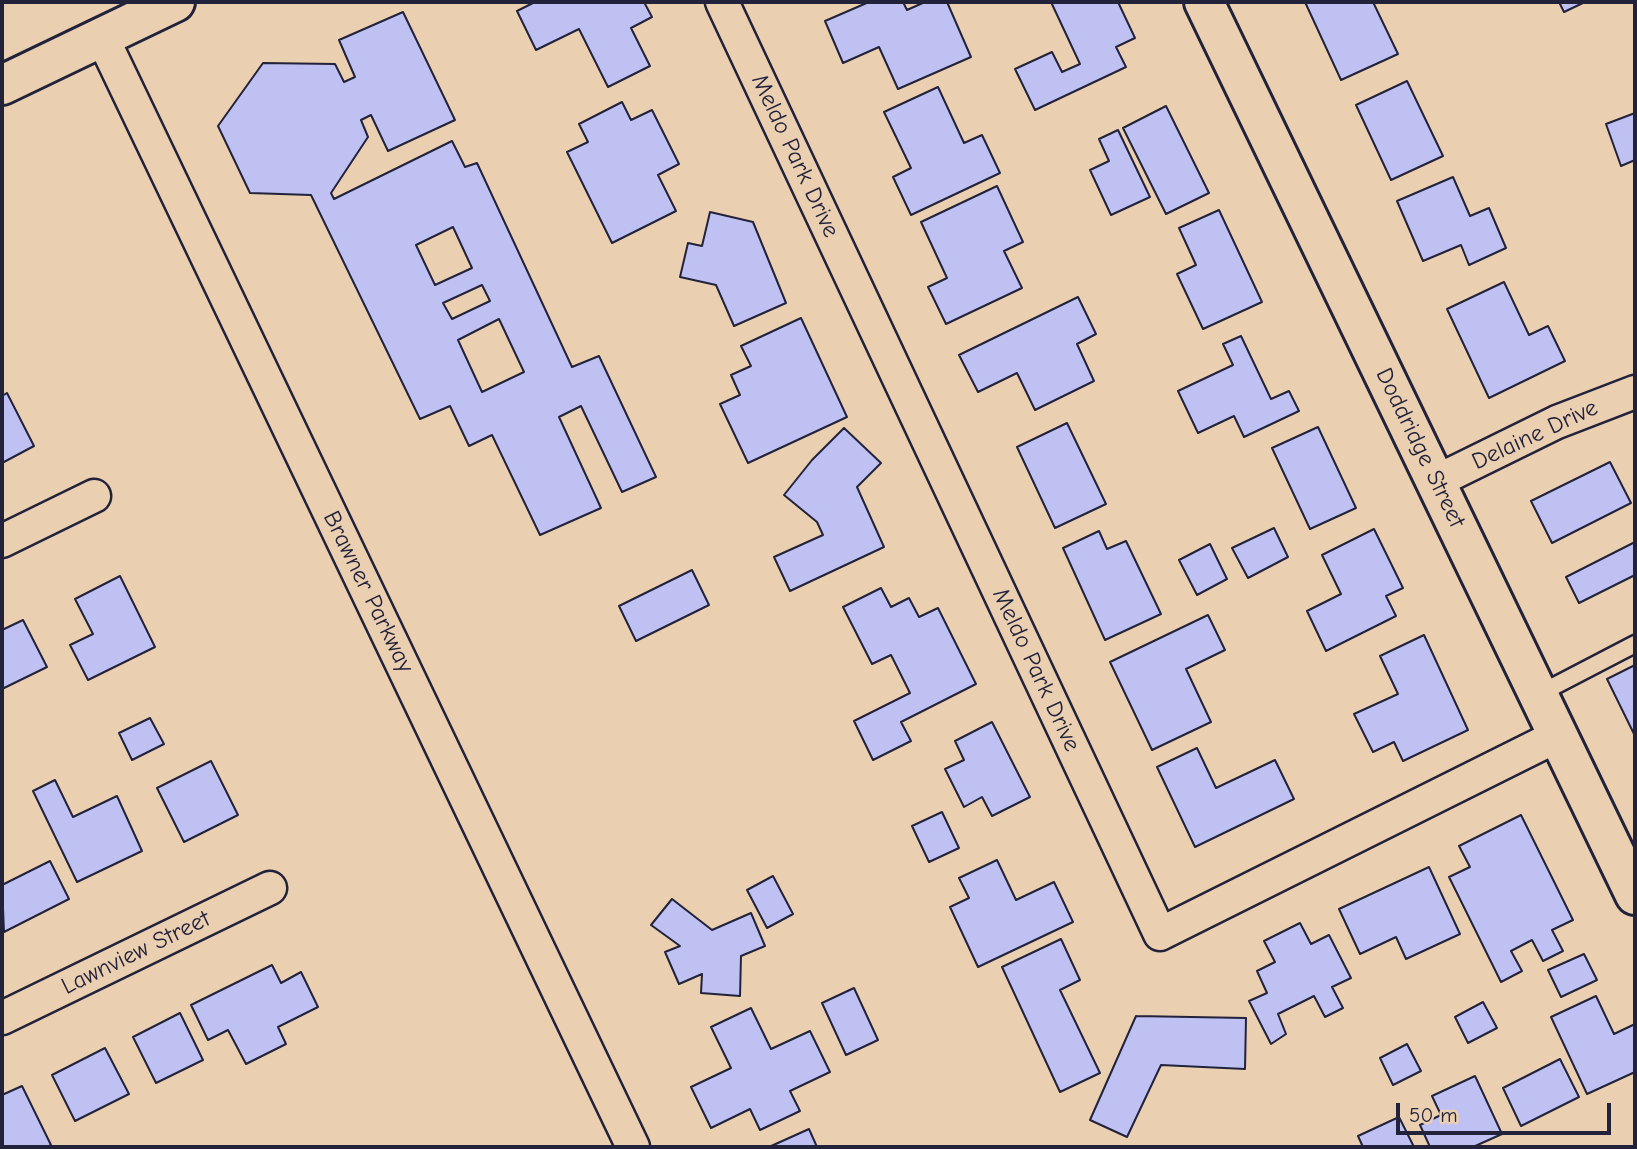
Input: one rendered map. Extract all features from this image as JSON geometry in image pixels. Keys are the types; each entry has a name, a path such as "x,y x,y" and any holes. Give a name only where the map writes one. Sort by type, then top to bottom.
{"main road":[{"path":"2,85 175,2"},
{"name":"Doddridge Street","path":"1204,2 1559,735 1620,851 1635,895"}],"street":[{"name":"Meldo Park Drive","path":"722,2 1160,934 1559,735"},
{"name":"Brawner Parkway","path":"102,37 633,1147"},
{"name":"Delaine Drive","path":"1437,481 1557,422 1635,392"},
{"path":"2,541 94,496"},
{"name":"Lawnview Street","path":"2,1018 270,888"}],"lane":[{"path":"1539,694 1635,643"}],"building":[{"path":"535,2 644,2 652,17 631,28 650,66 608,87 579,29 536,50 517,11"},
{"path":"869,2 903,2 907,10 925,2 947,2 971,57 898,89 879,47 843,63 825,21"},
{"path":"1051,2 1118,2 1135,38 1116,47 1126,67 1035,110 1015,69 1052,52 1062,72 1080,64"},
{"path":"1305,2 1373,2 1398,54 1341,80"},
{"path":"1559,2 1585,2 1564,12"},
{"path":"403,12 455,120 388,151 371,115 361,120 368,137 331,193 334,199 452,141 465,167 477,163 572,367 599,356 656,477 622,492 581,406 559,417 601,508 540,535 492,435 469,446 450,406 420,419 311,195 250,193 218,126 263,63 335,64 344,82 355,77 339,40","holes":["453,227 472,268 435,285 416,245","482,285 490,301 452,319 443,303","499,319 524,372 482,392 458,340"]},
{"path":"1407,81 1443,156 1391,180 1356,105"},
{"path":"938,87 964,143 982,135 1000,173 911,215 893,177 911,168 884,112"},
{"path":"622,102 631,120 652,110 679,164 658,175 676,211 612,243 567,152 588,142 579,124"},
{"path":"1166,106 1209,193 1166,214 1123,128"},
{"path":"1635,113 1635,160 1621,166 1606,124"},
{"path":"1118,130 1150,197 1111,215 1090,170 1109,161 1099,139"},
{"path":"1453,177 1470,216 1489,208 1506,248 1469,265 1461,245 1423,261 1397,201"},
{"path":"997,186 1023,242 1004,251 1022,288 946,324 928,287 947,278 921,222"},
{"path":"1219,210 1262,302 1203,329 1177,274 1196,265 1179,228"},
{"path":"710,212 753,222 786,303 734,326 716,285 680,277 688,243 702,246"},
{"path":"1504,282 1529,335 1548,326 1565,361 1489,398 1447,309"},
{"path":"1078,297 1096,334 1077,344 1094,381 1035,410 1017,373 978,392 959,355"},
{"path":"801,318 847,417 748,463 720,404 740,395 731,375 751,366 741,346"},
{"path":"1241,336 1271,399 1289,391 1299,411 1244,437 1234,416 1198,433 1178,391 1233,365 1223,344"},
{"path":"7,393 34,446 2,463 2,396"},
{"path":"1067,423 1106,504 1055,528 1017,447"},
{"path":"1318,427 1356,508 1310,529 1272,448"},
{"path":"844,428 881,463 857,487 884,547 790,591 774,557 823,535 817,522 784,495 812,460"},
{"path":"1610,462 1631,503 1552,543 1531,501"},
{"path":"1274,528 1288,557 1248,578 1232,548"},
{"path":"1374,529 1403,588 1386,596 1396,616 1326,651 1307,611 1341,594 1322,555"},
{"path":"1099,531 1107,549 1126,541 1161,614 1105,640 1063,548"},
{"path":"1635,542 1635,575 1579,603 1566,577"},
{"path":"1210,544 1227,579 1197,595 1179,560"},
{"path":"692,570 709,605 636,641 619,606"},
{"path":"120,576 155,647 88,680 70,645 93,634 75,599"},
{"path":"881,588 891,607 909,598 919,617 938,608 976,684 901,722 911,741 873,760 854,721 910,693 891,655 872,664 843,607"},
{"path":"1208,615 1225,650 1186,669 1211,722 1152,750 1110,662"},
{"path":"23,620 47,667 2,689 2,630"},
{"path":"1424,635 1468,730 1403,761 1394,742 1373,752 1354,714 1398,694 1380,656"},
{"path":"1635,665 1635,736 1607,679"},
{"path":"150,718 164,744 132,760 119,733"},
{"path":"992,722 1030,797 992,816 982,797 964,807 945,769 964,760 955,741"},
{"path":"1197,748 1216,788 1275,760 1294,799 1195,847 1157,767"},
{"path":"211,761 238,815 184,842 157,788"},
{"path":"55,780 73,817 117,796 142,851 77,882 33,791"},
{"path":"942,812 959,848 929,862 912,826"},
{"path":"1521,815 1573,920 1552,930 1563,951 1543,961 1532,940 1511,951 1522,971 1501,982 1449,877 1470,867 1459,846"},
{"path":"997,860 1016,900 1054,882 1073,922 978,967 950,907 969,898 959,878"},
{"path":"50,861 69,899 4,932 2,885"},
{"path":"1429,867 1460,934 1406,959 1396,937 1360,954 1339,909"},
{"path":"773,876 793,914 767,928 747,890"},
{"path":"672,899 712,930 751,913 765,946 741,956 740,996 701,993 702,974 679,984 665,952 680,946 651,925"},
{"path":"1300,923 1311,944 1329,935 1351,978 1332,987 1343,1008 1325,1017 1314,996 1278,1014 1286,1034 1271,1044 1249,1001 1267,993 1257,971 1275,962 1264,941"},
{"path":"1061,939 1080,980 1060,990 1100,1073 1060,1092 1002,967"},
{"path":"1584,954 1597,980 1561,997 1548,970"},
{"path":"272,965 281,983 301,972 318,1007 278,1027 286,1044 246,1064 228,1030 208,1040 191,1005"},
{"path":"854,988 878,1040 846,1055 822,1003"},
{"path":"1596,996 1614,1034 1635,1024 1635,1072 1587,1094 1551,1017"},
{"path":"1483,1002 1497,1028 1468,1043 1455,1017"},
{"path":"751,1008 771,1049 810,1031 830,1072 790,1091 800,1111 760,1130 750,1109 711,1128 691,1087 731,1068 711,1027"},
{"path":"180,1013 203,1060 156,1083 133,1037"},
{"path":"1136,1016 1246,1018 1245,1069 1161,1065 1127,1137 1090,1120"},
{"path":"1407,1044 1421,1071 1393,1085 1380,1058"},
{"path":"105,1048 129,1094 75,1121 52,1075"},
{"path":"1560,1059 1579,1097 1521,1126 1503,1088"},
{"path":"1475,1076 1502,1134 1473,1147 1430,1147 1420,1125 1441,1115 1432,1096"},
{"path":"22,1086 51,1145 47,1147 2,1147 2,1095"},
{"path":"1399,1117 1414,1147 1363,1147 1358,1136"},
{"path":"809,1129 817,1147 769,1147"}]}
